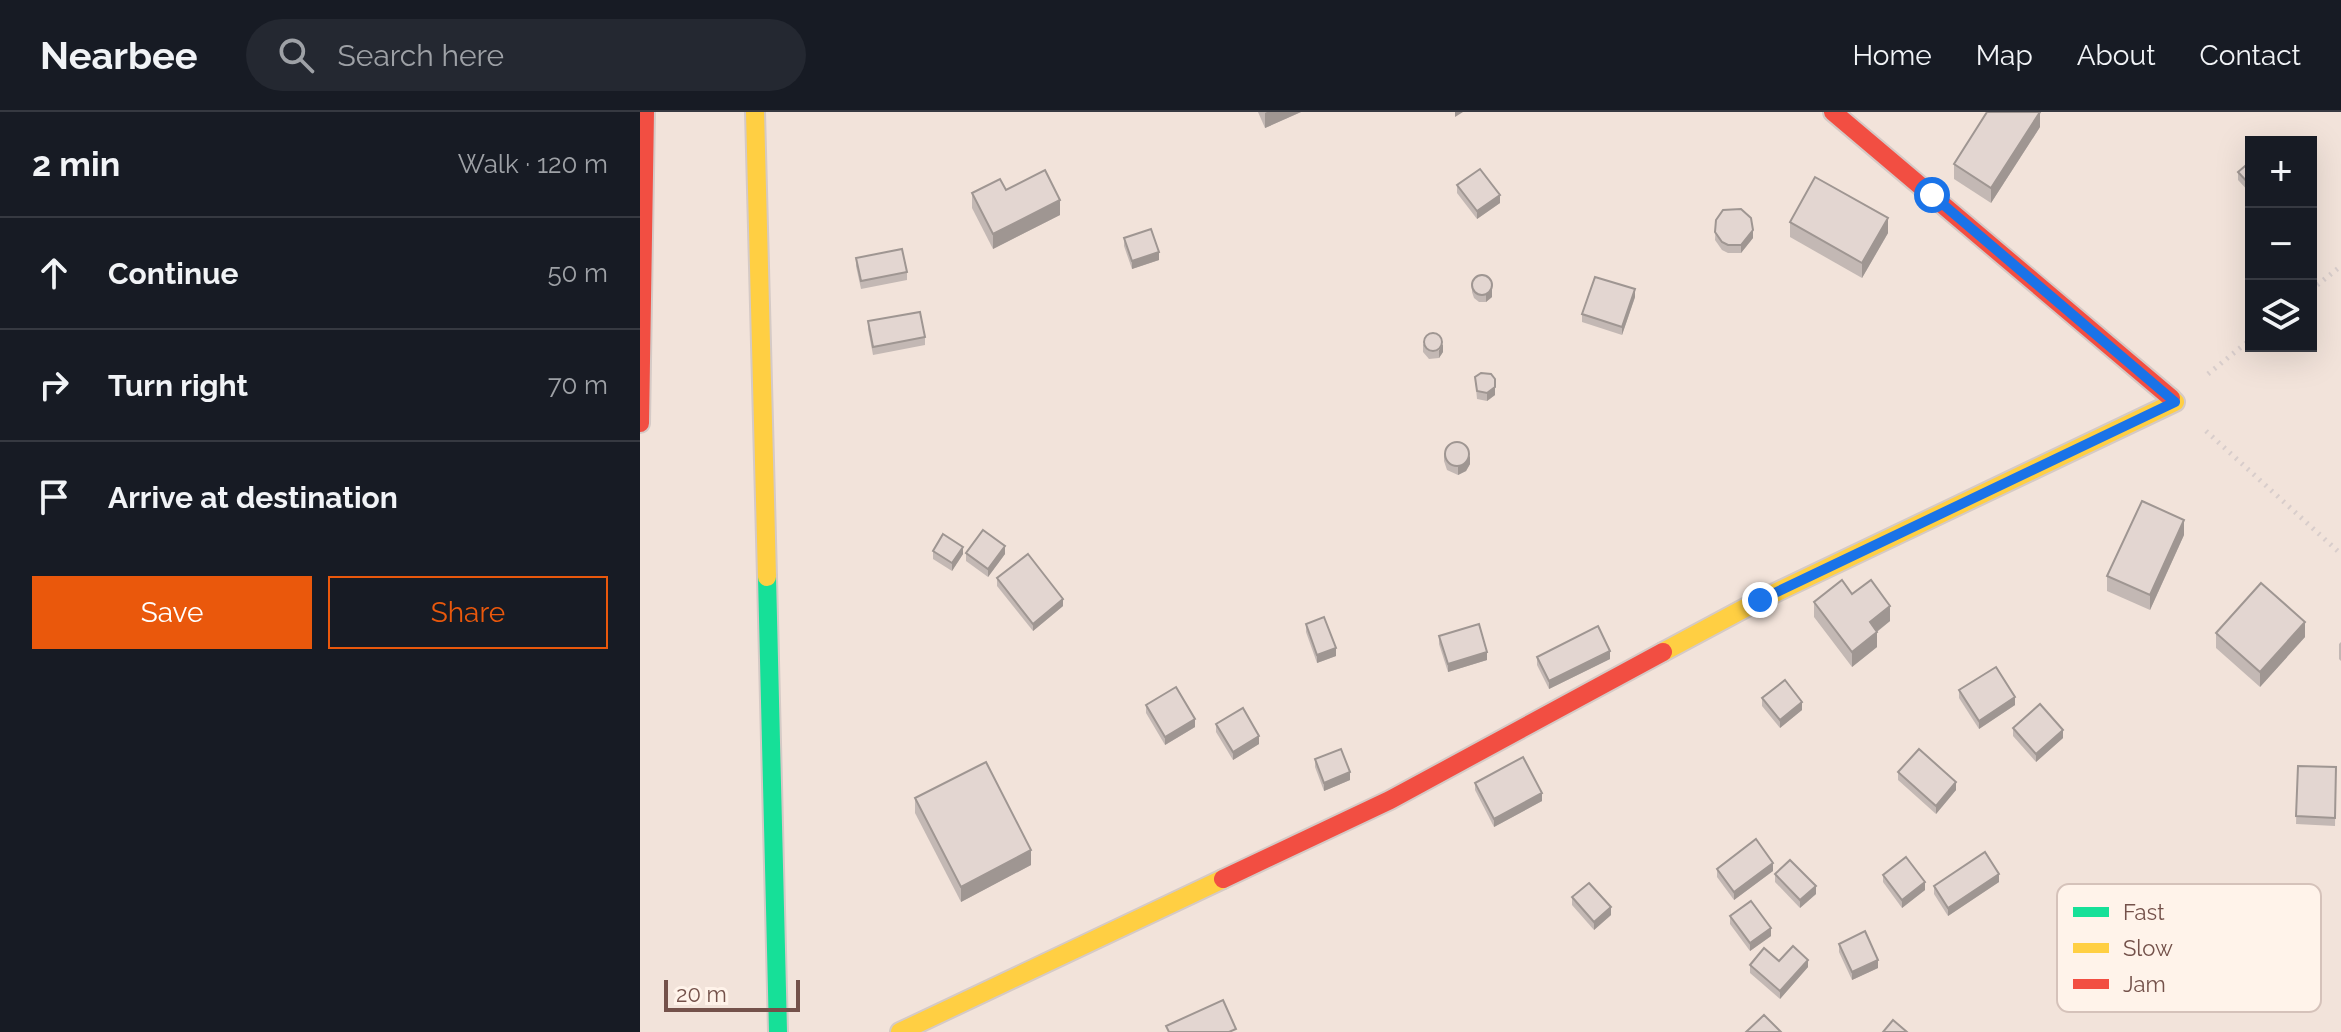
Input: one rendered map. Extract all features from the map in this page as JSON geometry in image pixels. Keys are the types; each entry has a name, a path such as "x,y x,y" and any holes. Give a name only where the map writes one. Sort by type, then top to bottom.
{"street":[{"path":"640,423 645,112"},
{"path":"755,112 778,1032"},
{"path":"900,1032 1390,800 1760,600 2175,402 1833,112"}],"path":[{"path":"2317,285 2341,266"},
{"path":"2245,344 2175,402 2341,554"}],"shaded area":[{"path":"640,112 2341,112 2341,1032 640,1032"}],"building":[{"path":"1987,112 2040,112 1991,188 1954,164"},
{"path":"2245,166 2245,180 2238,172"},
{"path":"1480,169 1500,195 1477,211 1457,185"},
{"path":"1045,170 1060,200 993,234 972,193 1000,179 1006,190"},
{"path":"1815,177 1888,218 1862,263 1790,222"},
{"path":"1741,209 1751,218 1753,230 1741,245 1728,245 1715,232 1716,220 1723,210"},
{"path":"1151,229 1159,252 1132,261 1124,238"},
{"path":"902,249 907,272 861,281 856,258"},
{"path":"1482,275 1489,278 1492,285 1489,292 1482,295 1475,292 1472,285 1475,278"},
{"path":"1595,277 1635,289 1622,327 1582,314"},
{"path":"920,312 925,337 873,347 868,321"},
{"path":"1429,333 1437,333 1442,342 1440,349 1429,351 1424,346 1424,338"},
{"path":"1481,373 1491,374 1495,379 1495,387 1487,393 1477,391 1475,377"},
{"path":"1457,442 1466,445 1469,454 1466,463 1457,466 1448,463 1445,454 1448,445"},
{"path":"2142,501 2184,520 2150,595 2107,576"},
{"path":"983,530 1005,546 988,569 966,553"},
{"path":"943,534 963,547 952,563 933,551"},
{"path":"1028,554 1063,599 1033,624 997,578"},
{"path":"1842,580 1852,594 1871,580 1890,606 1870,622 1877,632 1852,652 1814,602"},
{"path":"2261,583 2305,622 2260,672 2216,633"},
{"path":"1324,617 1336,648 1317,655 1306,624"},
{"path":"1479,624 1487,652 1448,664 1439,636"},
{"path":"1598,626 1610,651 1549,681 1537,657"},
{"path":"1996,667 2015,697 1979,721 1959,690"},
{"path":"1785,680 1802,702 1780,720 1762,698"},
{"path":"1176,687 1195,719 1165,737 1146,705"},
{"path":"2040,704 2063,730 2036,754 2013,728"},
{"path":"1243,708 1259,736 1233,752 1216,724"},
{"path":"1341,749 1350,772 1324,783 1315,759"},
{"path":"1919,749 1956,782 1936,806 1898,772"},
{"path":"1523,757 1542,793 1494,819 1475,783"},
{"path":"986,762 1031,850 961,887 915,798"},
{"path":"2298,766 2336,767 2335,818 2296,816"},
{"path":"1756,839 1773,863 1734,892 1717,869"},
{"path":"1985,852 1999,874 1948,908 1934,886"},
{"path":"1906,857 1925,882 1902,900 1883,875"},
{"path":"1790,860 1816,886 1800,900 1775,874"},
{"path":"1589,883 1611,907 1594,922 1572,897"},
{"path":"1751,901 1771,928 1750,943 1730,916"},
{"path":"1865,931 1878,960 1852,972 1839,944"},
{"path":"1793,946 1808,960 1780,991 1750,965 1764,948 1779,961"},
{"path":"1223,1000 1236,1029 1229,1032 1169,1032 1166,1026"},
{"path":"1764,1015 1781,1032 1746,1032"},
{"path":"1893,1020 1907,1032 1883,1032"}],"traffic: fast":[{"path":"767,577 778,1032"}],"traffic: slow":[{"path":"755,112 767,577"},
{"path":"1663,652 1760,600 2175,402 2171,398"},
{"path":"900,1032 1223,879"}],"traffic: jam":[{"path":"640,423 645,112"},
{"path":"1833,112 2171,398"},
{"path":"1223,879 1390,800 1663,652"}],"route":[{"path":"1760,600 2175,402 1932,195"}]}
